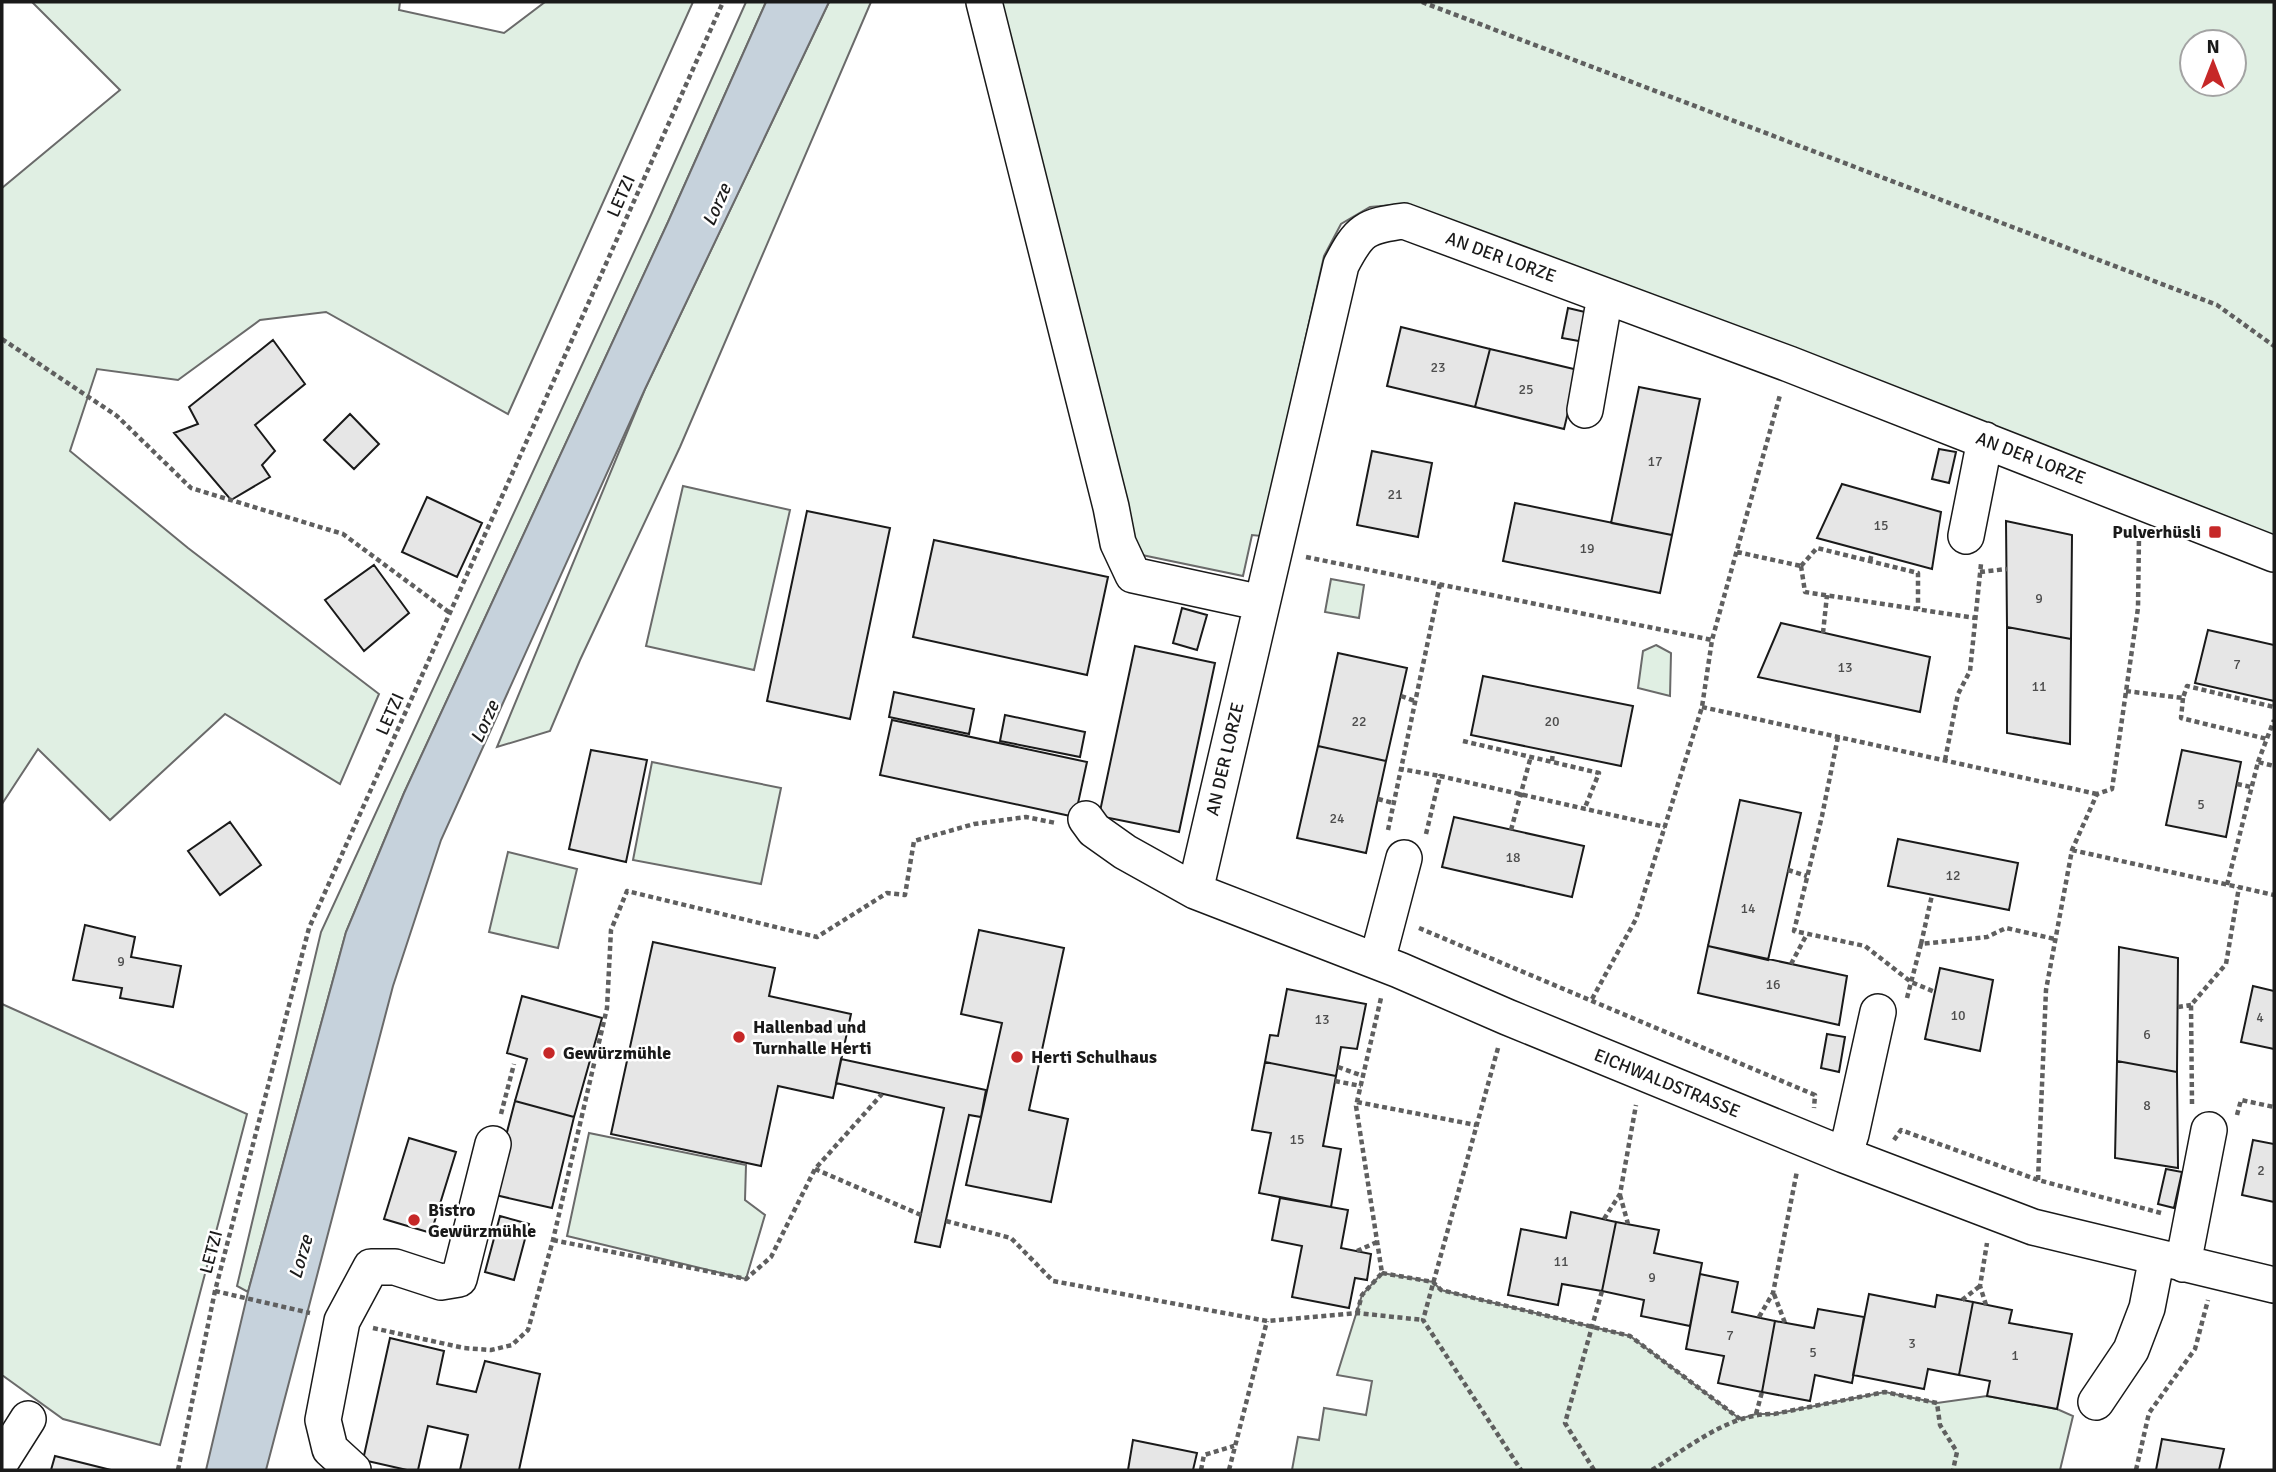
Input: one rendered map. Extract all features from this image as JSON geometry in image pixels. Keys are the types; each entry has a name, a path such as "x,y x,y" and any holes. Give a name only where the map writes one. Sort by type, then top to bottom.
{"street":[{"path":"984,2 1118,543 1133,575 1262,603"},
{"name":"AN DER LORZE","path":"1195,891 1341,265 1354,241 1375,225 1404,221 1789,364 2274,554"},
{"path":"1585,410 1605,296"},
{"path":"1966,536 1985,440"},
{"name":"EICHWALDSTRASSE","path":"1090,824 1125,852 1195,891 1386,974 1847,1144 2033,1227 2167,1249 2274,1284"},
{"path":"1386,974 1414,850"},
{"path":"1847,1144 1878,1012"},
{"path":"2096,1402 2131,1350 2147,1308 2167,1249 2201,1119"},
{"path":"354,1470 330,1449 323,1420 342,1321 371,1267 395,1267 441,1282 460,1279 493,1144"},
{"path":"2,1460 28,1419"}],"path":[{"name":"LETZI","path":"178,1470 215,1291 309,929 723,2"},
{"path":"1422,2 2217,305 2274,346"},
{"path":"2,339 117,416 191,488 344,534 450,613"},
{"path":"1592,999 1636,919 1665,827 1702,707 1712,640 1789,364"},
{"path":"1702,707 2097,794 2112,789 2138,608 2139,500"},
{"path":"1801,566 1817,548 1917,573 1917,609"},
{"path":"1275,550 1712,640"},
{"path":"1736,552 1801,566"},
{"path":"1870,561 1872,553"},
{"path":"1801,566 1805,592 1975,618"},
{"path":"1980,572 2007,569"},
{"path":"1440,584 1401,769 1665,827"},
{"path":"1823,633 1827,595"},
{"path":"1945,760 1958,694 1970,671"},
{"path":"2267,739 2181,718 2183,698 2187,685 2262,700 2274,707"},
{"path":"2126,691 2183,698"},
{"path":"1401,696 1415,701"},
{"path":"2227,885 2251,786 2274,720"},
{"path":"1838,737 1794,931 1866,946 1911,982 1935,992"},
{"path":"1463,741 1599,773 1584,810"},
{"path":"1552,761 1553,752"},
{"path":"1511,830 1531,756"},
{"path":"2258,762 2274,766"},
{"path":"1414,850 1440,776"},
{"path":"2236,784 2251,786"},
{"path":"2038,1180 2046,990 2072,850 2097,794"},
{"path":"1378,799 1394,803"},
{"path":"215,1291 464,1348 491,1350 512,1345 528,1330 553,1240 607,1008 611,930 627,891 817,937 887,893 905,895 914,841 974,824 1026,817 1090,824"},
{"path":"2072,850 2274,895"},
{"path":"1788,870 1807,876"},
{"path":"2178,1007 2191,1005 2226,964 2239,887"},
{"path":"1921,944 1932,895"},
{"path":"1382,1273 1357,1102 1386,974 1412,925 1815,1094 1814,1118 1847,1144 1889,1147 1901,1130 2038,1180 2162,1213 2167,1249"},
{"path":"1987,937 2006,929 2055,939"},
{"path":"1791,964 1808,934"},
{"path":"2191,1005 2201,1119"},
{"path":"1500,1041 1423,1320 1521,1470"},
{"path":"493,1144 514,1064"},
{"path":"1338,1067 1363,1076"},
{"path":"1335,1081 1361,1086"},
{"path":"553,1240 746,1279 771,1258 815,1169 882,1094"},
{"path":"1604,1219 1620,1194 1637,1101"},
{"path":"1357,1102 1476,1125"},
{"path":"1759,1317 1773,1293 1798,1166"},
{"path":"815,1169 921,1216"},
{"path":"1620,1194 1628,1224"},
{"path":"946,1221 1011,1238 1053,1281 1267,1321 1357,1313 1423,1320"},
{"path":"1986,1305 1980,1286 1988,1237"},
{"path":"1357,1251 1377,1242"},
{"path":"1382,1273 1433,1282 1441,1290 1630,1336 1740,1419"},
{"path":"1357,1313 1362,1295 1382,1273"},
{"path":"1962,1300 1980,1286"},
{"path":"2136,1470 2149,1413 2195,1349 2211,1289"},
{"path":"1594,1470 1565,1423 1602,1291"},
{"path":"1773,1293 1785,1323"},
{"path":"1229,1470 1267,1321"},
{"path":"1756,1414 1762,1392"},
{"path":"1651,1470 1740,1419 1885,1392 1937,1402 1940,1424 1957,1452 1953,1470"},
{"path":"1200,1470 1204,1455 1234,1446"}],"green space":[{"path":"32,2 400,2 399,10 504,33 545,2 693,2 508,414 326,312 260,320 178,380 97,369 70,451 188,548 379,694 340,784 225,714 110,820 38,749 2,804 2,188 120,90"},
{"path":"746,2 766,2 668,222 404,793 346,932 248,1292 237,1286 321,932 651,215"},
{"path":"829,2 871,2 680,447 580,660 550,731 497,747 645,389"},
{"path":"984,2 2274,2 2274,538 1404,204 1370,207 1341,224 1324,256 1261,536 1252,535 1243,576 1142,555 1118,543"},
{"path":"683,486 790,510 754,670 646,646"},
{"path":"1331,579 1364,585 1359,618 1325,612"},
{"path":"1656,645 1671,653 1670,696 1638,688 1643,651"},
{"path":"652,762 781,788 761,884 633,860"},
{"path":"508,852 577,869 558,948 489,932"},
{"path":"2,1004 247,1114 160,1445 63,1419 2,1375"},
{"path":"589,1133 746,1165 745,1200 765,1215 746,1279 567,1236"},
{"path":"1382,1273 1433,1282 1441,1290 1630,1336 1740,1419 1885,1392 1937,1403 1987,1396 2057,1409 2073,1416 2060,1470 1292,1470 1298,1437 1319,1440 1324,1408 1366,1415 1372,1381 1337,1375 1362,1295"}],"water":[{"name":"Lorze","path":"766,2 829,2 645,389 441,840 393,986 266,1470 206,1470 248,1292 346,932 404,793 668,222"}],"building":[{"path":"1568,308 1585,312 1579,341 1562,338"},
{"path":"1401,327 1490,349 1475,407 1387,386"},
{"path":"273,340 305,384 255,425 275,451 262,465 270,477 231,500 174,433 198,424 189,407"},
{"path":"1490,349 1578,370 1564,429 1475,407"},
{"path":"1639,387 1700,399 1672,535 1611,523"},
{"path":"350,414 379,444 354,469 324,440"},
{"path":"1939,449 1956,452 1949,483 1932,479"},
{"path":"1372,451 1432,463 1418,537 1357,525"},
{"path":"1842,484 1941,512 1932,569 1817,538"},
{"path":"427,497 482,523 457,577 402,552"},
{"path":"1515,503 1672,535 1660,593 1503,561"},
{"path":"807,511 890,528 850,719 767,701"},
{"path":"2006,521 2072,535 2071,639 2007,627"},
{"path":"934,540 1108,577 1087,675 913,637"},
{"path":"374,565 409,613 364,651 325,600"},
{"path":"1182,608 1207,615 1197,650 1173,643"},
{"path":"1781,623 1930,657 1920,712 1758,677"},
{"path":"2007,627 2071,639 2070,744 2007,733"},
{"path":"2208,630 2274,645 2274,701 2195,683"},
{"path":"1135,646 1215,663 1179,832 1099,816"},
{"path":"1338,653 1407,668 1386,761 1318,746"},
{"path":"1483,676 1633,706 1621,766 1471,735"},
{"path":"894,692 974,709 969,734 889,717"},
{"path":"1005,715 1085,732 1080,757 1000,741"},
{"path":"892,720 1087,762 1075,817 880,775"},
{"path":"1318,746 1386,761 1366,853 1297,838"},
{"path":"591,750 647,760 626,862 569,849"},
{"path":"2182,750 2241,762 2226,837 2166,825"},
{"path":"1740,800 1801,813 1768,960 1708,946"},
{"path":"1454,817 1584,846 1572,897 1442,867"},
{"path":"230,822 261,865 220,895 188,851"},
{"path":"1898,839 2018,863 2009,910 1888,886"},
{"path":"85,925 135,937 131,957 181,966 173,1007 120,998 122,988 73,980"},
{"name":"Herti Schulhaus","path":"979,930 1064,948 1029,1110 1068,1119 1051,1202 966,1185 1002,1023 961,1014"},
{"name":"Hallenbad und Turnhalle Herti","path":"653,942 775,968 769,996 851,1014 833,1098 778,1086 761,1166 611,1134"},
{"path":"1708,946 1847,976 1839,1025 1698,993"},
{"path":"2119,947 2178,958 2177,1072 2117,1061"},
{"path":"1940,968 1993,980 1980,1051 1925,1039"},
{"path":"2253,986 2274,991 2274,1049 2241,1042"},
{"path":"1287,989 1366,1004 1357,1049 1341,1047 1336,1076 1265,1062 1270,1035 1278,1036"},
{"path":"522,996 602,1018 574,1117 515,1101 527,1059 507,1053"},
{"path":"1827,1034 1845,1037 1839,1072 1821,1068"},
{"path":"841,1059 986,1090 981,1117 969,1115 940,1247 915,1242 944,1108 836,1083"},
{"path":"2117,1061 2177,1072 2178,1168 2115,1158"},
{"path":"1265,1062 1336,1076 1323,1146 1341,1149 1331,1207 1259,1193 1271,1133 1252,1130"},
{"path":"515,1101 574,1117 552,1208 491,1194"},
{"path":"409,1138 456,1152 431,1233 384,1219"},
{"path":"2253,1140 2274,1144 2274,1202 2242,1195"},
{"path":"2166,1169 2182,1172 2174,1208 2158,1204"},
{"path":"1280,1198 1348,1210 1341,1248 1371,1254 1367,1280 1355,1278 1349,1308 1292,1297 1302,1246 1272,1240"},
{"path":"1571,1212 1616,1222 1602,1291 1562,1284 1558,1305 1508,1295 1521,1229 1566,1238"},
{"path":"500,1216 529,1224 514,1280 485,1272"},
{"path":"1616,1222 1659,1230 1654,1253 1702,1263 1690,1326 1641,1316 1644,1300 1602,1291"},
{"path":"1700,1274 1738,1282 1732,1312 1775,1321 1762,1392 1718,1383 1724,1356 1686,1349"},
{"path":"1869,1294 1935,1307 1937,1295 1973,1302 1959,1375 1928,1369 1924,1389 1853,1375"},
{"path":"1973,1302 2012,1310 2009,1323 2072,1334 2057,1409 1987,1396 1990,1381 1959,1375"},
{"path":"1818,1309 1864,1317 1852,1383 1815,1375 1810,1401 1762,1392 1775,1321 1814,1328"},
{"path":"390,1338 444,1351 437,1384 476,1392 485,1361 540,1374 519,1470 460,1470 468,1435 428,1426 418,1470 363,1460"},
{"path":"2162,1439 2224,1449 2219,1470 2156,1470"},
{"path":"1133,1440 1197,1453 1193,1470 1128,1470"},
{"path":"55,1456 111,1470 51,1470"}],"place":[{"name":"Pulverhüsli","path":"2215,532"},
{"name":"Hallenbad und Turnhalle Herti","path":"739,1037"},
{"name":"Gewürzmühle","path":"549,1053"},
{"name":"Herti Schulhaus","path":"1017,1057"},
{"name":"Bistro Gewürzmühle","path":"414,1220"}]}
